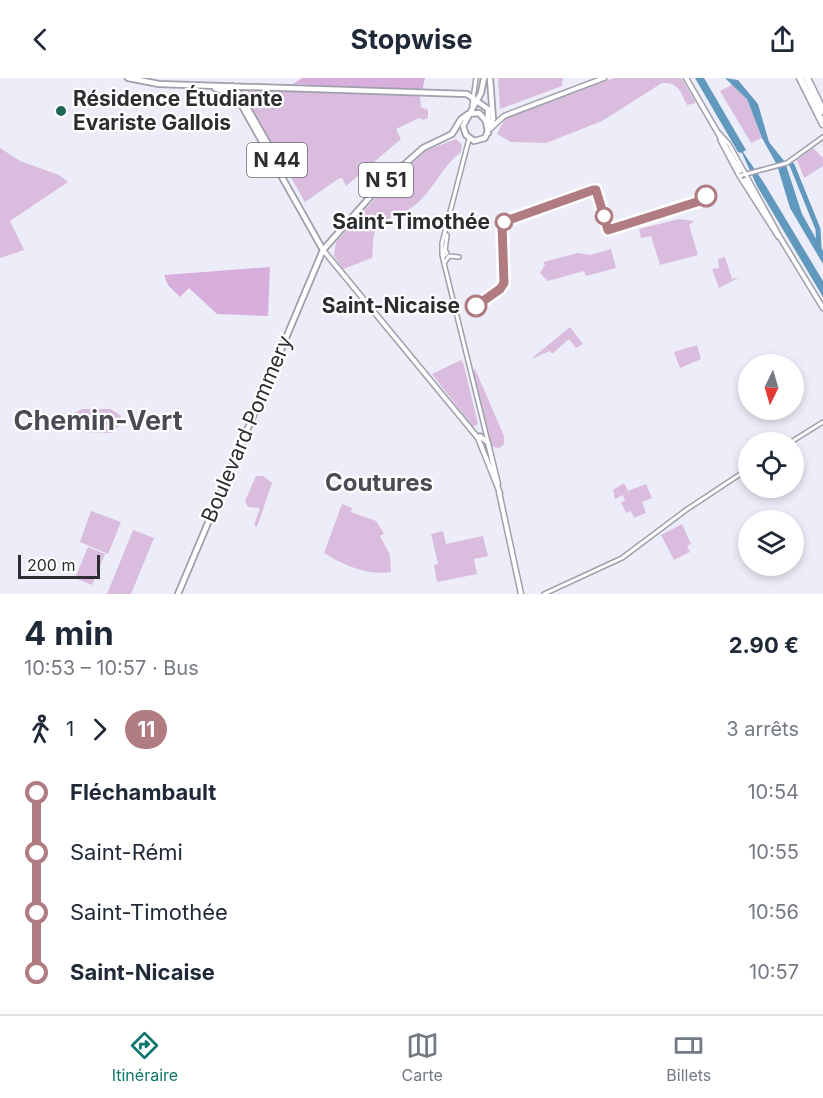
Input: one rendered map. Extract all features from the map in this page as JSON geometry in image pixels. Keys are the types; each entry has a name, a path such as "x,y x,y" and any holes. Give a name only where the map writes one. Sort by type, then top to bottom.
{"highway":[{"path":"800,78 820,112"},
{"path":"807,78 823,124"}],"main road":[{"name":"N 44","path":"121,78 145,85 211,88 230,93 242,106 323,250 479,437 488,443"},
{"path":"128,78 158,84 465,94 492,113"},
{"name":"N 51","path":"323,250 378,188 423,148 452,134 472,107 484,78"},
{"path":"489,131 492,113 490,78"},
{"path":"452,134 482,140 504,116 604,78"},
{"path":"686,78 739,174"},
{"name":"N 44","path":"232,86 239,93 320,236 323,250"},
{"path":"468,138 463,126 468,114 476,112 482,115 492,113 504,116"},
{"path":"482,115 489,131"},
{"path":"746,177 780,240 823,308"},
{"name":"Boulevard Pommery","path":"178,594 315,263 323,250"},
{"name":"N 44","path":"479,437 487,465 500,493"},
{"path":"488,443 521,594"}],"street":[{"path":"475,99 476,78"},
{"path":"716,130 729,144 746,177"},
{"path":"739,174 746,177 787,163 823,137"},
{"path":"468,138 446,233 444,253 488,443"},
{"path":"739,174 780,240"},
{"path":"445,262 449,256 459,257"},
{"path":"804,434 823,422"},
{"path":"479,437 483,424"},
{"path":"544,594 622,558 684,511 738,476"}],"shaded area":[{"path":"302,78 425,78 422,91 293,84"},
{"path":"498,78 563,78 562,86 500,109"},
{"path":"614,78 681,78 696,103 687,105 676,86 662,83 602,121 546,143 511,142 497,134 505,119"},
{"path":"733,84 747,99 762,138 751,143 720,91"},
{"path":"248,90 420,96 421,107 428,110 428,118 423,120 419,118 396,129 401,139 346,186 342,178 338,179 305,202 245,98"},
{"path":"456,139 462,145 461,152 425,195 407,210 385,220 378,226 374,237 372,258 343,269 334,256 336,242 381,192 427,150"},
{"path":"0,148 20,161 59,175 68,182 10,221 24,250 0,258"},
{"path":"813,148 823,158 823,166 804,178 797,160"},
{"path":"679,219 694,221 689,225 698,255 660,265 651,236 641,238 639,229"},
{"path":"611,249 616,268 586,276 584,271 548,281 540,273 545,265 543,262 578,253 590,255"},
{"path":"725,257 732,279 740,277 719,288 712,269 719,268 718,259"},
{"path":"270,267 268,316 217,314 189,288 180,297 168,285 164,275"},
{"path":"570,327 583,344 576,348 569,339 552,354 550,351 531,359"},
{"path":"697,345 701,359 680,368 674,352"},
{"path":"463,359 461,362 463,362 478,424 473,427 432,374"},
{"path":"475,369 504,436 504,444 500,448 493,447 489,442 473,370"},
{"path":"82,409 111,409 121,416 121,424 111,433 79,432 74,429 71,422 74,413"},
{"path":"256,476 263,476 272,483 257,527 254,525 260,508 248,507 245,501"},
{"path":"624,483 628,491 646,484 652,498 642,502 646,513 634,518 631,511 626,513 621,502 625,501 623,495 615,499 613,490"},
{"path":"342,504 352,508 351,512 376,521 384,534 380,536 390,555 391,572 365,571 339,562 324,553"},
{"path":"91,511 121,522 108,554 80,542"},
{"path":"682,524 691,544 687,546 690,552 674,560 661,535"},
{"path":"133,530 154,538 131,594 107,594"},
{"path":"443,531 446,544 483,536 488,556 474,559 477,574 437,582 434,565 438,564 431,534"},
{"path":"88,547 105,554 92,585 75,578"}],"water":[{"path":"695,78 704,78 746,150 743,152 823,281 823,297 757,186 742,153 738,152"},
{"path":"725,78 738,80 758,104 769,142 785,162 802,214 823,251 823,264 790,208 777,165 762,138 747,99"}],"waterway":[{"path":"792,165 818,229 819,248"}],"bus line":[{"name":"11","path":"476,306 486,301 504,283 502,224 506,221 553,202 596,190 608,230 700,201 706,196"}],"place":[{"name":"Résidence Étudiante Evariste Gallois","path":"61,111"},
{"name":"Saint-Timothée","path":"504,222"},
{"name":"Saint-Nicaise","path":"476,306"}],"district":[{"name":"Chemin-Vert","path":"98,421"},
{"name":"Coutures","path":"379,483"}]}
